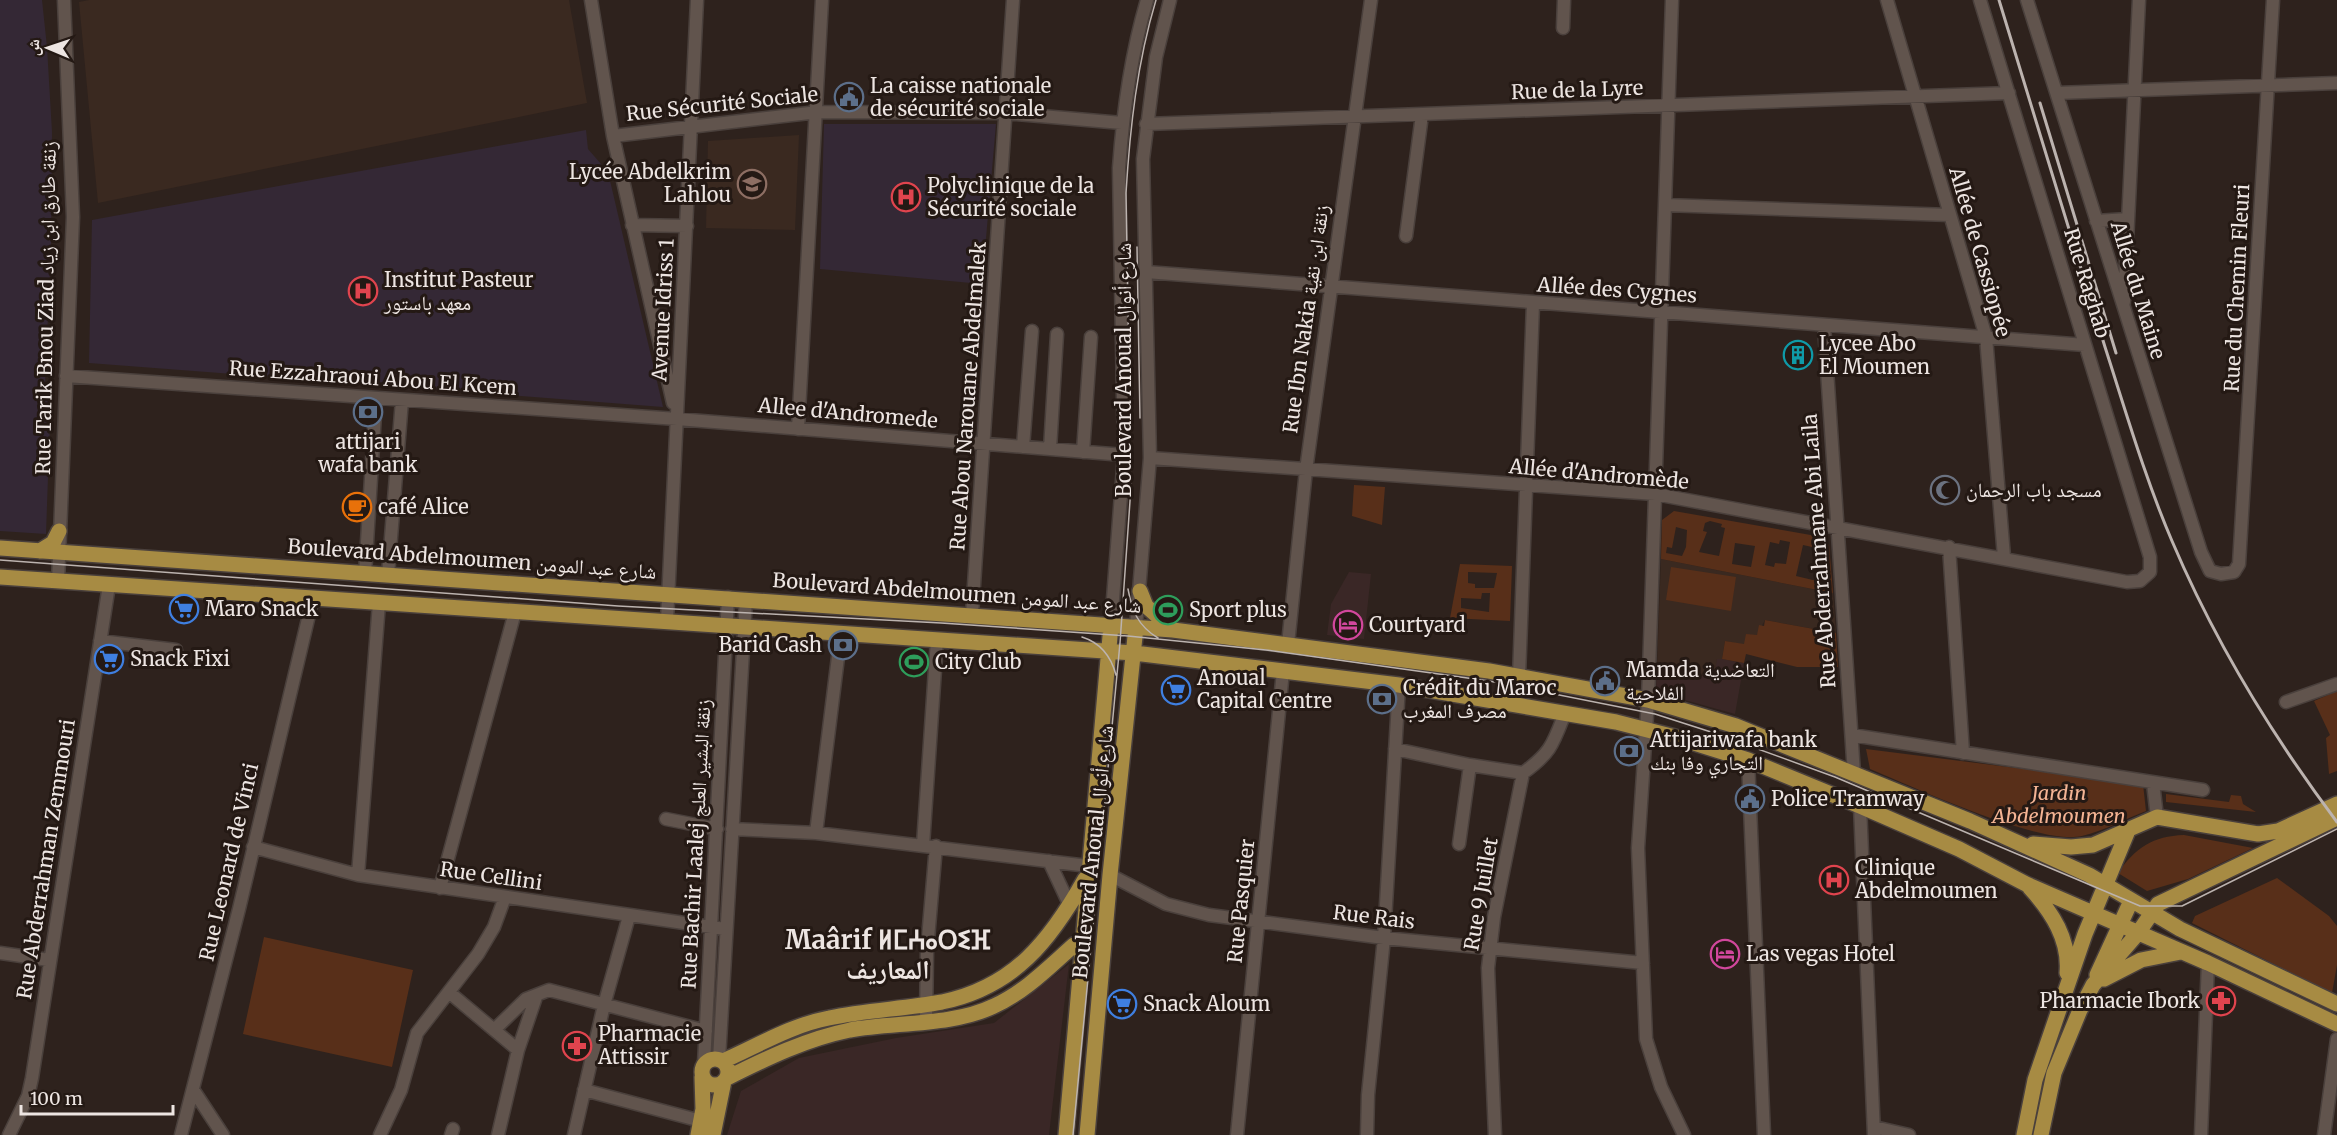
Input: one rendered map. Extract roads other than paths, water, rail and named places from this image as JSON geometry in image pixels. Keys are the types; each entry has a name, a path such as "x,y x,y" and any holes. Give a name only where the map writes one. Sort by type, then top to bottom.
{"main road":[{"path":"40,551 53,543 60,531"},
{"name":"Boulevard Abdelmoumen شارع عبد المومن","path":"0,548 728,597 1173,630 1519,676 1648,700 1736,726 2016,842 2105,884 2151,913 2337,1004"},
{"path":"0,577 1134,653 1399,686 1645,728 1748,760 1860,806 1959,849 2026,884 2208,963 2337,1024"},
{"path":"1140,591 1146,606 1173,630"},
{"name":"Boulevard Anoual شارع أنوال","path":"1066,1135 1111,625"},
{"name":"Boulevard Anoual شارع أنوال","path":"1087,1135 1110,875 1136,627"},
{"path":"1080,649 1098,669 1102,711"},
{"path":"2016,842 2071,847 2093,845 2127,833 2157,817 2258,834 2278,831 2337,804"},
{"path":"2093,985 2138,933 2158,904 2337,818"},
{"path":"2024,1135 2035,1080 2066,988 2093,914 2127,833"},
{"path":"699,1128 703,1070 711,1059 721,1060 786,1032 827,1018 926,1004 964,996 1003,980 1031,955 1070,906 1088,870"},
{"path":"2026,884 2044,904 2059,927 2067,954 2066,988"},
{"path":"2041,1135 2054,1073 2131,901"},
{"path":"703,1070 712,1085 814,1040 850,1030 980,1012 993,1007 1029,985 1074,945 1082,942"},
{"path":"2093,985 2141,960 2181,952"},
{"path":"713,1135 728,1069 721,1060"}],"street":[{"name":"Rue Tarik Bnou Ziad زنقة طارق ابن زياد","path":"58,582 73,216 64,0"},
{"path":"591,0 613,136 676,419"},
{"name":"Avenue Idriss 1","path":"667,621 697,0"},
{"path":"798,429 818,112 822,0"},
{"name":"Rue Abou Narouane Abdelmalek","path":"972,615 1013,0"},
{"name":"Boulevard Anoual شارع أنوال","path":"1111,625 1124,455 1119,179 1122,123 1147,0"},
{"name":"Boulevard Anoual شارع أنوال","path":"1136,627 1150,458 1143,179 1146,124 1156,57 1170,0"},
{"name":"Rue Ibn Nakia زنقة ابن نقية","path":"1288,644 1306,470 1353,117 1371,0"},
{"path":"1563,0 1563,28"},
{"path":"1672,0 1648,700 1638,848 1646,1040 1661,1087 1684,1135"},
{"name":"Allée de Cassiopée","path":"1887,0 1986,337 2004,557"},
{"name":"Rue Raghab","path":"1980,0 2150,557 2150,572 2146,577"},
{"name":"Allée du Maine","path":"2027,0 2123,312 2201,552 2210,570 2215,574 2228,573"},
{"path":"2033,0 2033,16"},
{"path":"2123,312 2139,0"},
{"name":"Rue du Chemin Fleuri","path":"2228,573 2234,572 2239,564 2273,0"},
{"path":"2057,93 2337,83"},
{"name":"Rue de la Lyre","path":"1146,124 2009,93"},
{"name":"Rue Sécurité Sociale","path":"613,136 818,112 1006,113 1122,123"},
{"path":"1406,236 1422,115"},
{"path":"1665,205 1950,215"},
{"path":"2096,221 2128,219"},
{"path":"632,225 687,226"},
{"name":"Allée des Cygnes","path":"1146,272 1533,304 2085,345"},
{"path":"1519,676 1533,304"},
{"name":"Rue Abderrahmane Abi Laila","path":"1824,325 1854,774"},
{"path":"1023,447 1032,332"},
{"path":"1050,449 1056,334"},
{"path":"1083,452 1091,337"},
{"name":"Rue Ezzahraoui Abou El Kcem","path":"66,376 676,419"},
{"path":"365,574 376,398"},
{"path":"388,575 402,400"},
{"name":"Allee d'Andromede","path":"676,419 1124,455"},
{"name":"Allée d'Andromède","path":"1150,458 1655,494 2004,557 2127,582 2146,577"},
{"path":"1949,547 1963,753"},
{"name":"Rue Abderrahman Zemmouri","path":"7,1132 30,1090 109,585"},
{"name":"Rue Bachir Laalej زنقة البشير العلج","path":"703,1070 728,597"},
{"name":"Rue Leonard de Vinci","path":"181,1135 194,1091 313,598"},
{"name":"Rue Bachir Laalej زنقة البشير العلج","path":"721,1060 725,929 746,599"},
{"path":"358,875 379,603"},
{"path":"440,888 515,612"},
{"path":"816,833 841,633"},
{"path":"926,1021 937,640"},
{"path":"100,641 176,650"},
{"name":"Rue Pasquier","path":"1237,1135 1283,671"},
{"path":"2286,702 2337,684"},
{"path":"1367,1135 1368,1095 1384,938 1399,686"},
{"path":"1395,749 1470,765 1523,773 1544,758 1553,745 1565,713"},
{"path":"1852,735 2203,790"},
{"path":"1748,760 1764,1135"},
{"path":"1459,844 1470,765"},
{"name":"Rue 9 Juillet","path":"1495,1135 1489,950 1523,773"},
{"path":"2153,783 2157,817"},
{"path":"1860,806 1874,1131 1909,1135"},
{"path":"666,819 717,829"},
{"path":"732,830 816,833 1049,861 1088,870"},
{"name":"Rue Cellini","path":"253,848 358,875 725,929"},
{"path":"1049,861 1070,906"},
{"name":"Rue Rais","path":"1110,875 1178,908 1259,922 1489,950 1643,963"},
{"path":"380,1135 401,1090 417,1034 450,993 490,933 505,897"},
{"path":"574,1135 604,1005 629,916"},
{"path":"0,953 49,960"},
{"path":"2201,1135 2208,963"},
{"path":"498,1135 518,1050 536,997 541,992 549,990 706,1031"},
{"path":"450,993 518,1050"},
{"path":"494,1030 526,999 536,997"},
{"path":"2324,1135 2337,1039"},
{"path":"584,1090 699,1128"},
{"path":"194,1091 223,1135"}],"tram line":[{"path":"1073,1135 1120,643 1131,487 1126,193 1132,120 1139,72 1156,0"},
{"path":"1137,247 1140,418"},
{"path":"0,560 618,606 941,623 1128,636 1266,650 1489,681 1655,714 1711,732 1835,777 2140,906 2182,906 2337,829"},
{"path":"1128,589 1137,617 1145,628 1158,638"},
{"path":"1082,637 1095,643 1104,651 1116,675"}],"railway":[{"path":"1999,0 2105,347 2162,517 2207,615 2246,686 2289,755 2337,822"},
{"path":"2040,103 2116,353"}],"place":[{"name":"La caisse nationale de sécurité sociale","path":"849,97"},
{"name":"Lycée Abdelkrim Lahlou","path":"752,184"},
{"name":"Polyclinique de la Sécurité sociale","path":"906,197"},
{"name":"Institut Pasteur معهد باستور","path":"363,291"},
{"name":"Lycee Abo El Moumen","path":"1798,355"},
{"name":"attijari wafa bank","path":"368,412"},
{"name":"مسجد باب الرحمان","path":"1945,490"},
{"name":"café Alice","path":"357,507"},
{"name":"Maro Snack","path":"184,609"},
{"name":"Sport plus","path":"1168,610"},
{"name":"Courtyard","path":"1348,625"},
{"name":"Barid Cash","path":"843,645"},
{"name":"Snack Fixi","path":"109,659"},
{"name":"City Club","path":"914,662"},
{"name":"Mamda التعاضدية الفلاحية","path":"1605,681"},
{"name":"Anoual Capital Centre","path":"1176,690"},
{"name":"Crédit du Maroc مصرف المغرب","path":"1382,699"},
{"name":"Attijariwafa bank التجاري وفا بنك","path":"1629,751"},
{"name":"Police Tramway","path":"1750,799"},
{"name":"Clinique Abdelmoumen","path":"1834,880"},
{"name":"Las vegas Hotel","path":"1725,954"},
{"name":"Pharmacie Ibork","path":"2221,1001"},
{"name":"Snack Aloum","path":"1122,1004"},
{"name":"Pharmacie Attissir","path":"577,1046"}],"district":[{"name":"Maârif ⵍⵎⵄⴰⵔⵉⴼ المعاريف","path":"888,955"}],"park label":[{"name":"Jardin Abdelmoumen","path":"2059,804"}]}
